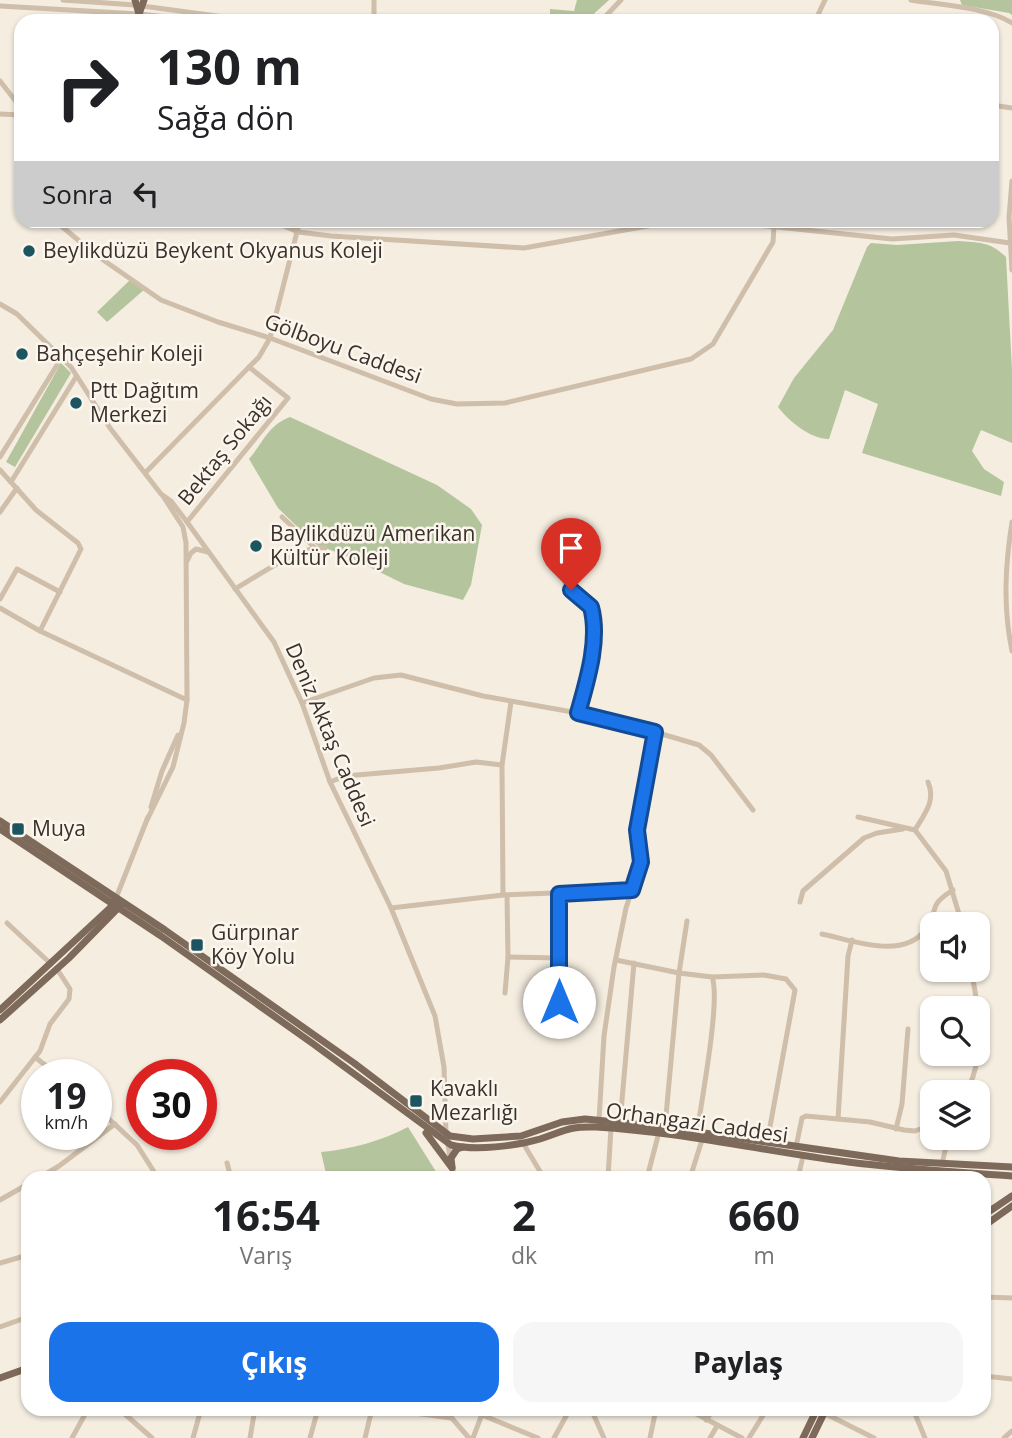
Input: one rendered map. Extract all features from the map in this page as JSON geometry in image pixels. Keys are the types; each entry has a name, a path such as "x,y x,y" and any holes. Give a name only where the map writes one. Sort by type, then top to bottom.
{"main road":[{"path":"139,3 139,14"},
{"path":"0,821 39,851"},
{"path":"0,829 39,851"},
{"name":"Orhangazi Caddesi","path":"39,851 163,933 446,1135 473,1139 508,1137 530,1134 569,1120 598,1120 662,1130 702,1140 910,1171"},
{"path":"0,1020 118,903"},
{"path":"0,1010 54,966"},
{"name":"Orhangazi Caddesi","path":"357,1071 447,1144 463,1147 523,1143 570,1127 611,1128 696,1133 899,1161 1012,1167"},
{"path":"420,1124 452,1168"},
{"path":"452,1168 451,1158 463,1147"},
{"name":"Orhangazi Caddesi","path":"991,1175 1012,1176"},
{"path":"991,1210 1012,1196"},
{"path":"991,1221 1012,1206"},
{"path":"0,1378 21,1370"},
{"path":"803,1438 819,1416"},
{"path":"812,1438 821,1416"}],"street":[{"path":"63,0 139,3 209,14"},
{"path":"911,0 987,14"},
{"path":"608,14 621,1"},
{"path":"0,6 139,14"},
{"path":"0,81 14,99"},
{"path":"1012,181 1009,217 1012,270"},
{"name":"Gölboyu Caddesi","path":"64,228 96,255 161,300 431,399 457,404 505,403 691,359 713,344 773,242 774,228"},
{"path":"289,228 298,232 524,248 636,228"},
{"path":"146,472 259,357 270,338 299,228"},
{"path":"784,228 892,239 961,236 1010,243"},
{"name":"Deniz Aktaş Caddesi","path":"0,304 17,314 71,367 110,428 161,494 187,522 274,642 303,703 330,782 391,908 438,1028 444,1067 446,1135 454,1171"},
{"path":"0,457 62,357"},
{"name":"Bektaş Sokağı","path":"187,522 288,398 249,367"},
{"path":"11,482 75,377"},
{"path":"0,470 36,510 78,543 81,549 40,631"},
{"path":"0,512 17,488"},
{"path":"161,494 183,527 187,571"},
{"path":"282,517 314,547"},
{"path":"1012,522 1004,600 1012,652"},
{"path":"235,589 314,547 325,548"},
{"path":"562,548 564,579 571,590 589,604 593,612 589,668 578,713"},
{"path":"118,903 162,771 184,723 187,700 187,562 192,551 199,549 208,552"},
{"path":"0,599 17,569 60,592"},
{"path":"0,608 40,631 187,700"},
{"path":"303,703 374,678 401,675 511,702 578,713 699,745 711,755 753,810"},
{"path":"505,993 508,957 502,765 511,702"},
{"path":"598,1120 604,1036 616,960 641,862 637,830 655,732"},
{"path":"330,782 345,776 476,762 502,765"},
{"path":"800,902 803,891 864,838 877,833 912,829 931,802 933,795 928,782"},
{"path":"858,817 912,829 946,871 959,912"},
{"path":"391,908 505,895 632,890"},
{"path":"822,934 885,947 899,945 917,937 926,929 934,905 953,890"},
{"path":"559,894 559,1024"},
{"path":"649,1171 662,1130 687,921"},
{"path":"0,1102 35,1057 44,1043 50,1024 70,995 68,984 54,966 7,923"},
{"path":"838,1119 848,956 852,940"},
{"path":"508,957 559,958"},
{"path":"616,960 712,977 764,975 786,979 794,990 767,1143"},
{"path":"620,1123 634,963"},
{"path":"696,1133 711,1036 714,990 712,977"},
{"path":"971,1080 981,1052 981,1018 974,982"},
{"path":"896,1129 902,1104 908,1029"},
{"path":"796,1147 802,1118 806,1116 870,1122 896,1129 920,1129"},
{"path":"112,1121 137,1145 154,1171"},
{"path":"51,1171 115,1124"},
{"path":"608,1171 611,1128"},
{"path":"692,1171 702,1140"},
{"path":"523,1143 540,1171"},
{"path":"942,1164 945,1150"},
{"path":"800,1171 803,1156"},
{"path":"227,1163 229,1171"},
{"path":"0,1200 21,1188"},
{"path":"0,1264 21,1257"},
{"path":"991,1297 1012,1298"},
{"path":"0,1327 21,1320"},
{"path":"991,1377 1012,1379"},
{"path":"72,1438 84,1416"},
{"path":"126,1416 143,1436 152,1438"},
{"path":"193,1438 199,1416"},
{"path":"250,1438 254,1416"},
{"path":"310,1438 316,1416"},
{"path":"365,1438 370,1416"},
{"path":"437,1416 451,1418 471,1438 481,1416"},
{"path":"491,1416 538,1438"},
{"path":"554,1438 566,1416"},
{"path":"594,1416 604,1438"},
{"path":"650,1438 655,1416"},
{"path":"699,1416 741,1438"},
{"path":"706,1420 709,1416"},
{"path":"749,1438 763,1416"},
{"path":"834,1416 874,1438"},
{"path":"916,1416 925,1438"},
{"path":"710,1438 717,1426"},
{"path":"1004,1438 1012,1430"}],"green space":[{"path":"577,0 609,0 594,14 550,14 550,9 574,11"},
{"path":"960,0 1012,0 1012,15 962,5"},
{"path":"958,241 989,245 1006,257 1012,370 1012,443 981,430 972,451 984,469 1004,482 1001,496 862,453 878,404 845,390 829,439 815,436 800,428 778,407 794,378 833,330 871,243 897,245"},
{"path":"131,279 145,289 107,322 97,312"},
{"path":"61,363 71,373 15,467 6,462"},
{"path":"290,417 437,485 471,509 482,525 471,585 463,600 404,584 315,544 278,508 249,459 271,430"},
{"path":"408,1127 436,1171 325,1171 321,1152 366,1144"}],"place":[{"name":"Beylikdüzü Beykent Okyanus Koleji","path":"29,251"},
{"name":"Bahçeşehir Koleji","path":"22,354"},
{"name":"Ptt Dağıtım Merkezi","path":"76,403"},
{"name":"Baylikdüzü Amerikan Kültür Koleji","path":"256,546"},
{"name":"Muya","path":"18,829"},
{"name":"Gürpınar Köy Yolu","path":"197,945"},
{"name":"Kavaklı Mezarlığı","path":"416,1101"}],"route":[{"path":"559,1002 559,894 632,890 641,862 637,830 655,732 578,713 586,685 594,627 591,607 571,590"}]}
